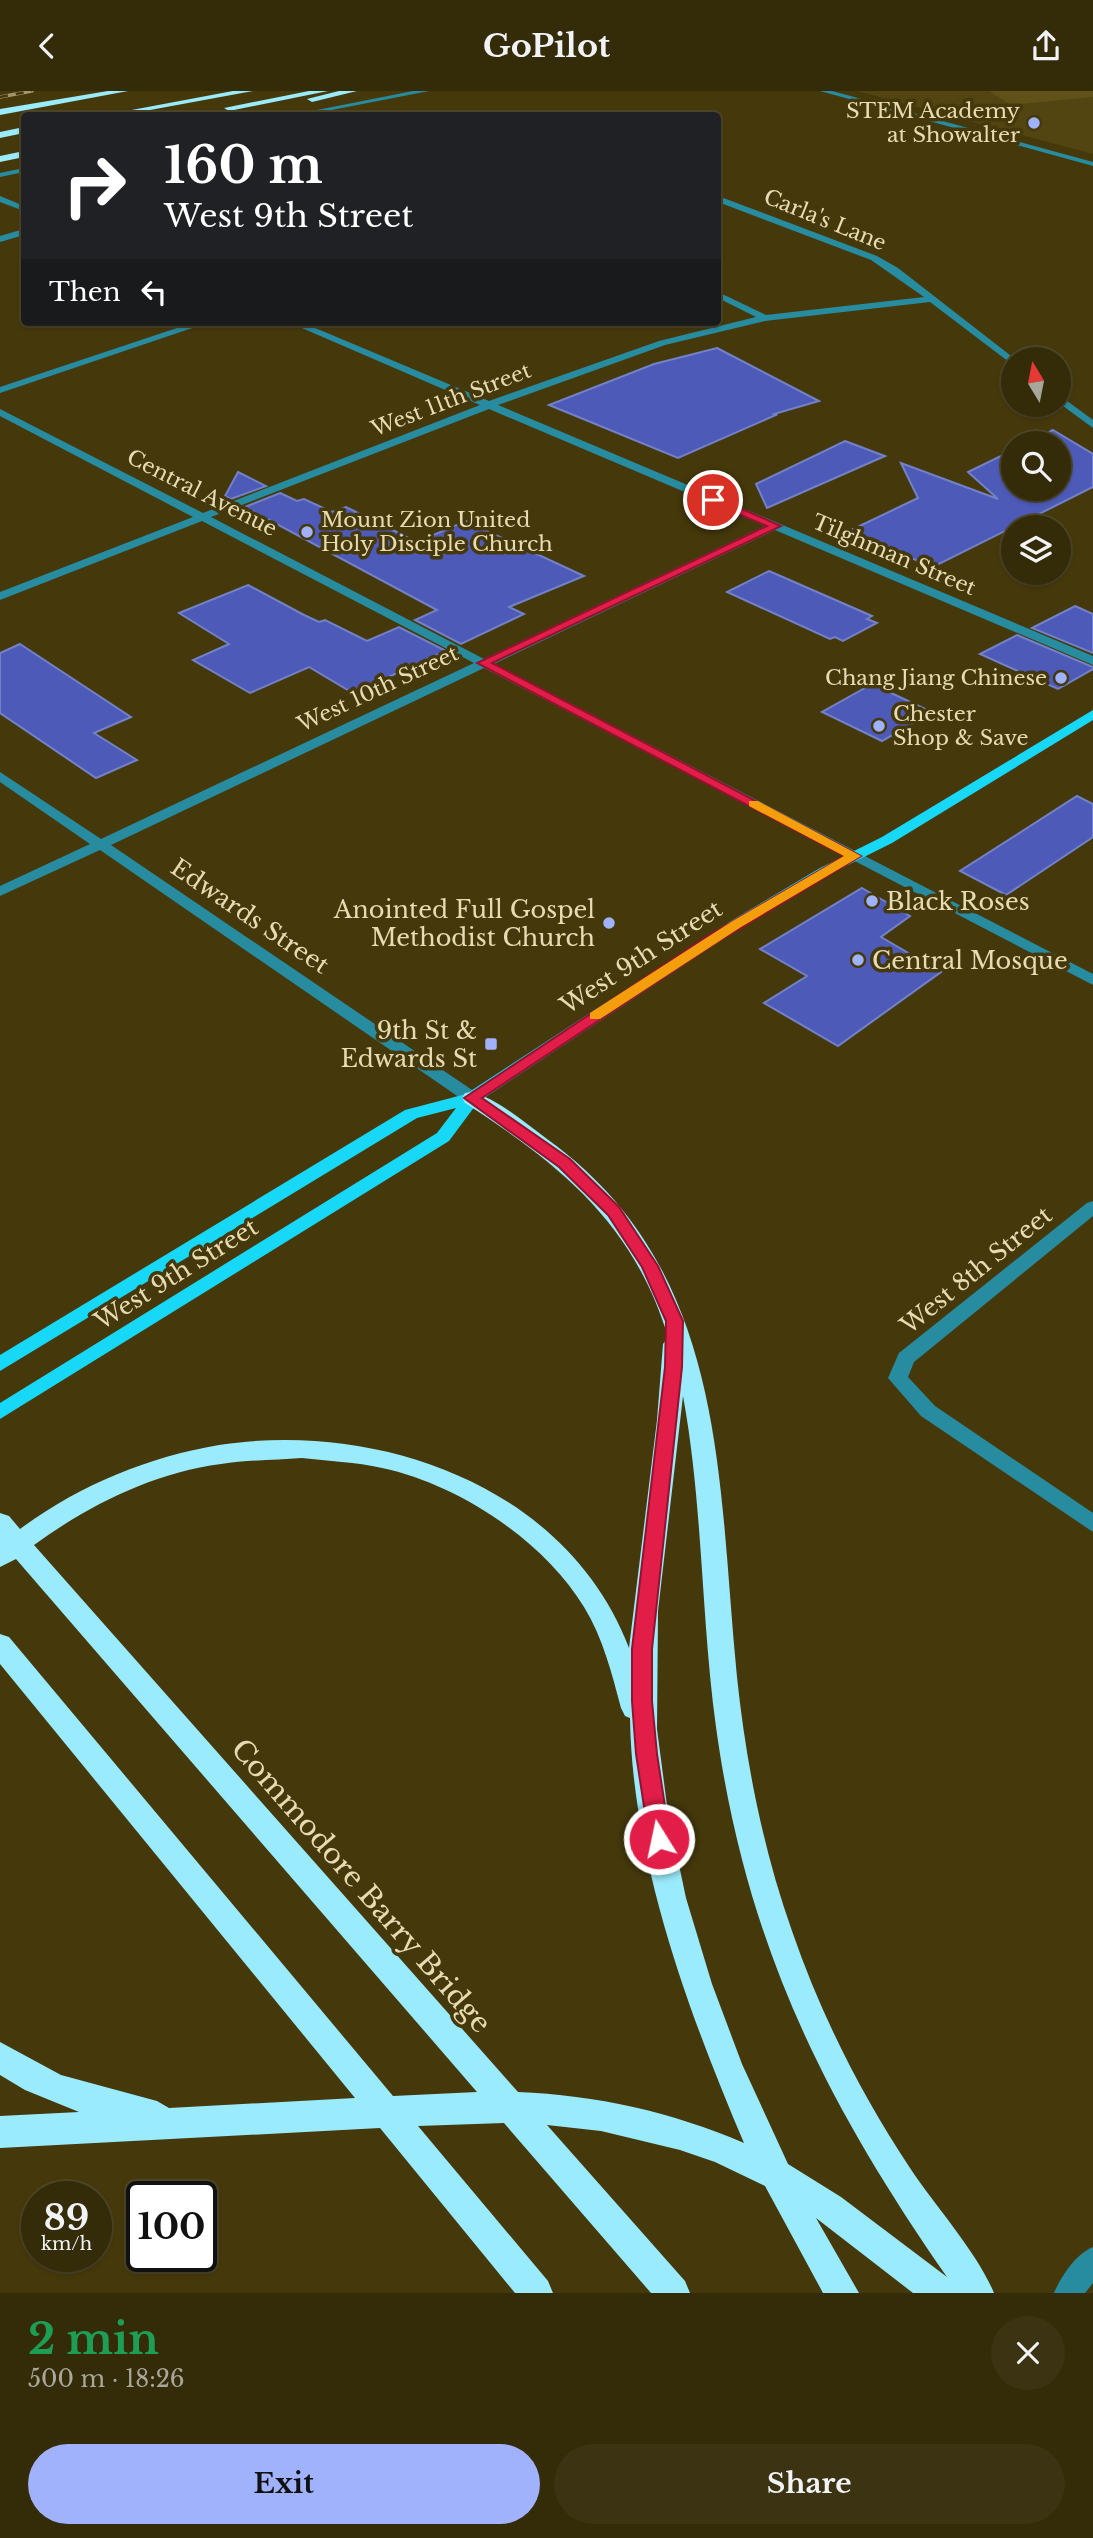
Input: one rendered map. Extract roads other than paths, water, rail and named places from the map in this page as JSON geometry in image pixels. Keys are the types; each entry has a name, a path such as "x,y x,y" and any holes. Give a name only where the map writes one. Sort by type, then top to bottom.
{"highway":[{"path":"0,111 124,91"},
{"path":"127,112 249,91"},
{"path":"225,112 324,91"},
{"path":"226,112 353,91"},
{"path":"0,135 21,131"},
{"path":"0,150 21,146"},
{"path":"0,159 21,155"},
{"path":"472,1098 565,1163 614,1211 649,1266 674,1321 699,1424 725,1689 742,1800 777,1927 804,2000 855,2106 889,2164 977,2293"},
{"path":"674,1321 674,1367 642,1649 642,1701 654,1816 669,1886 716,2037 789,2199 842,2293"},
{"path":"0,1557 42,1525 81,1501 143,1475 207,1457 295,1448 338,1451 421,1468 496,1504 529,1527 584,1586 606,1621 621,1659 646,1754"},
{"name":"Commodore Barry Bridge","path":"0,1523 673,2293"},
{"path":"0,1645 536,2293"},
{"path":"0,2057 50,2086 100,2104 186,2123"},
{"path":"0,2133 519,2107 586,2113 637,2122 740,2155 792,2183 940,2293"}],"main road":[{"name":"West 9th Street","path":"0,1364 411,1114 472,1098 711,940 854,856 887,840 1093,714"},
{"name":"West 9th Street","path":"0,1412 443,1137 472,1098"}],"street":[{"path":"312,112 425,91"},
{"path":"824,91 1093,164"},
{"path":"0,175 21,171"},
{"path":"0,199 21,208"},
{"name":"Carla's Lane","path":"721,200 854,248 895,270 1001,353"},
{"path":"0,239 21,233"},
{"path":"721,297 765,319"},
{"name":"West 11th Street","path":"0,596 489,405 662,343 765,319 933,299"},
{"path":"0,390 193,326"},
{"name":"Tilghman Street","path":"302,326 1093,661"},
{"path":"1071,408 1093,425"},
{"name":"Central Avenue","path":"0,412 1093,980"},
{"name":"West 10th Street","path":"0,892 775,526"},
{"name":"Edwards Street","path":"0,776 472,1098"},
{"name":"West 8th Street","path":"1093,1207 906,1358 898,1378 928,1411 1093,1524"},
{"path":"1068,2293 1093,2261"}],"railway":[{"path":"0,97 32,91"}],"place":[{"name":"STEM Academy at Showalter","path":"1034,123"},
{"name":"Mount Zion United Holy Disciple Church","path":"307,532"},
{"name":"Chang Jiang Chinese","path":"1061,678"},
{"name":"Chester Shop & Save","path":"879,726"},
{"name":"Black Roses","path":"872,901"},
{"name":"Anointed Full Gospel Methodist Church","path":"609,923"},
{"name":"Central Mosque","path":"858,960"},
{"name":"9th St & Edwards St","path":"491,1044"}]}
